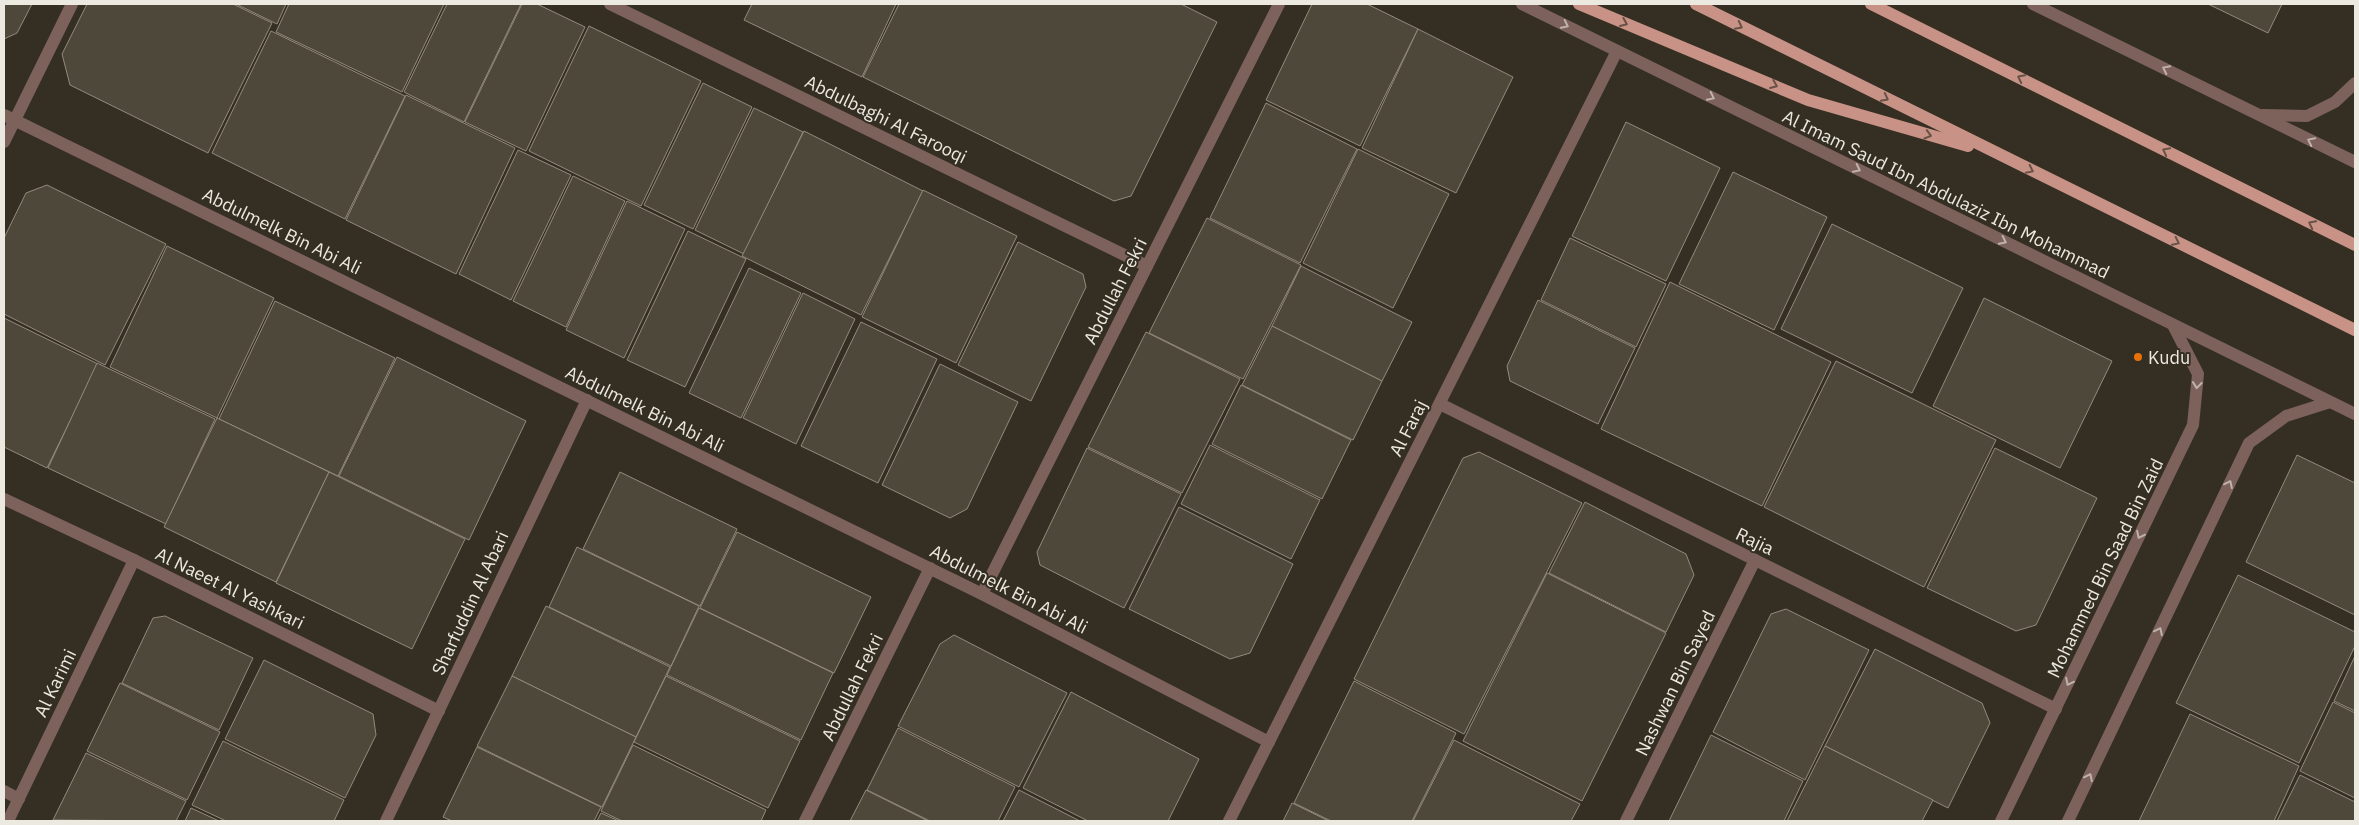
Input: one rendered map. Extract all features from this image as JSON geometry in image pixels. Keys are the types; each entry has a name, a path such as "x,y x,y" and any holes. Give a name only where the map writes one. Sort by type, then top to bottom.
{"main road":[{"path":"1579,4 1808,100 1998,155"},
{"path":"1696,4 2355,330"},
{"path":"1872,4 2355,245"}],"street":[{"path":"4,142 9,117 72,4"},
{"name":"Abdulbaghi Al Farooqi","path":"610,4 1147,266"},
{"name":"Abdullah Fekri","path":"982,594 1279,4"},
{"name":"Al Imam Saud Ibn Abdulaziz Ibn Mohammad","path":"1522,4 2355,414"},
{"path":"2033,4 2355,162"},
{"name":"Al Faraj","path":"1229,821 1617,51"},
{"path":"2258,114 2306,116 2335,102 2355,83"},
{"name":"Abdulmelk Bin Abi Ali","path":"9,117 930,568 1269,742"},
{"name":"Mohammed Bin Saad Bin Zaid","path":"2001,821 2193,426 2198,374 2173,325"},
{"name":"Sharfuddin Al Abari","path":"386,821 586,400"},
{"path":"2068,821 2249,443 2286,416 2330,402"},
{"name":"Rajia","path":"1440,404 2056,709"},
{"name":"Al Naeet Al Yashkari","path":"4,499 134,560 438,711"},
{"name":"Al Karimi","path":"8,821 134,560"},
{"name":"Nashwan Bin Sayed","path":"1626,821 1755,560"},
{"name":"Abdullah Fekri","path":"805,821 930,568"},
{"path":"4,791 19,799"}],"building":[{"path":"4,4 32,4 17,33 4,39"},
{"path":"87,4 233,4 272,23 208,153 70,85 62,54"},
{"path":"236,4 286,4 277,24"},
{"path":"289,4 444,4 402,92 276,32"},
{"path":"447,4 521,4 464,122 404,92"},
{"path":"522,4 537,4 585,27 526,151 465,122"},
{"path":"752,4 896,4 862,77 744,20"},
{"path":"899,4 1181,4 1217,22 1131,196 1114,201 863,77"},
{"path":"1312,4 1367,4 1418,29 1360,146 1266,100"},
{"path":"2208,4 2282,4 2268,33"},
{"path":"589,26 701,81 641,206 529,151"},
{"path":"1418,29 1513,77 1456,193 1362,148"},
{"path":"271,31 405,96 345,219 212,153"},
{"path":"703,83 752,107 693,229 644,205"},
{"path":"406,95 515,148 456,274 346,220"},
{"path":"1266,103 1357,149 1300,263 1210,218"},
{"path":"754,108 803,132 744,254 695,230"},
{"path":"1626,122 1720,168 1666,281 1572,236"},
{"path":"804,131 923,191 861,315 742,256"},
{"path":"1358,149 1449,194 1393,308 1303,263"},
{"path":"518,150 571,175 511,300 459,274"},
{"path":"1733,172 1827,217 1774,330 1679,284"},
{"path":"573,176 625,201 566,327 513,301"},
{"path":"47,185 166,244 105,365 4,314 4,238 26,193"},
{"path":"923,190 1017,236 956,363 862,317"},
{"path":"627,201 685,229 624,358 566,330"},
{"path":"1207,218 1301,265 1243,379 1149,333"},
{"path":"1832,224 1963,288 1912,393 1781,329"},
{"path":"688,231 746,259 685,387 627,360"},
{"path":"1570,238 1666,284 1636,347 1541,300"},
{"path":"1018,242 1083,274 1086,287 1031,401 958,365"},
{"path":"167,246 274,298 217,418 110,367"},
{"path":"1301,266 1412,322 1382,381 1272,326"},
{"path":"749,268 801,293 741,418 689,393"},
{"path":"1670,282 1831,362 1762,506 1601,429"},
{"path":"803,293 855,319 796,444 743,418"},
{"path":"1984,298 2112,361 2060,468 1933,406"},
{"path":"1538,300 1635,348 1598,424 1510,381 1507,366"},
{"path":"275,301 395,358 338,476 219,419"},
{"path":"4,318 98,364 47,468 4,447"},
{"path":"861,322 937,359 878,483 801,446"},
{"path":"1272,326 1382,381 1353,440 1242,385"},
{"path":"1146,332 1240,379 1182,493 1088,447"},
{"path":"397,357 526,421 469,540 339,476"},
{"path":"1836,361 1996,440 1924,587 1764,507"},
{"path":"97,363 215,419 166,524 48,468"},
{"path":"940,364 1018,402 967,509 950,518 882,485"},
{"path":"1241,385 1351,440 1322,499 1212,444"},
{"path":"217,418 329,472 276,582 164,527"},
{"path":"1210,445 1320,500 1291,559 1181,504"},
{"path":"1087,448 1181,494 1124,608 1040,565 1037,552"},
{"path":"1995,448 2097,498 2036,625 2016,631 1927,588"},
{"path":"1479,452 1582,503 1464,734 1354,679 1463,458"},
{"path":"2297,455 2355,483 2355,615 2246,562"},
{"path":"329,472 465,539 412,649 276,583"},
{"path":"620,472 737,529 700,606 583,549"},
{"path":"1585,502 1686,554 1694,575 1666,632 1549,573"},
{"path":"1179,507 1293,564 1250,653 1230,659 1129,609"},
{"path":"737,532 871,597 834,673 700,608"},
{"path":"577,547 699,606 671,666 549,607"},
{"path":"1547,573 1666,633 1582,801 1463,741"},
{"path":"2238,575 2355,632 2355,646 2299,763 2176,703"},
{"path":"546,606 670,667 636,737 512,676"},
{"path":"699,608 833,673 801,740 667,675"},
{"path":"1786,609 1869,650 1805,780 1713,732 1771,614"},
{"path":"165,616 253,658 219,730 122,683 153,618"},
{"path":"954,635 1067,693 1019,787 898,726 940,644"},
{"path":"1875,649 1982,703 1990,723 1948,808 1825,746"},
{"path":"2355,656 2355,711 2334,701"},
{"path":"264,660 373,714 376,735 345,798 225,739"},
{"path":"512,676 636,737 602,807 477,746"},
{"path":"666,676 800,741 768,808 634,742"},
{"path":"1354,681 1456,733 1412,821 1331,821 1294,803"},
{"path":"120,683 220,732 187,800 87,751"},
{"path":"1071,692 1199,759 1168,821 1088,821 1023,788"},
{"path":"2333,702 2355,713 2355,798 2300,771"},
{"path":"2190,714 2299,766 2274,821 2139,821"},
{"path":"898,728 1015,787 998,821 930,821 867,790"},
{"path":"1711,735 1803,781 1784,821 1669,821"},
{"path":"1454,740 1580,804 1571,821 1413,821"},
{"path":"223,741 344,800 334,821 226,821 192,805"},
{"path":"633,745 766,810 761,821 622,821 601,811"},
{"path":"1825,746 1933,800 1922,821 1787,821"},
{"path":"477,747 601,807 594,821 452,821 443,817"},
{"path":"86,753 186,801 176,821 53,820"},
{"path":"2300,775 2355,802 2355,821 2277,821"},
{"path":"866,790 928,821 850,821"},
{"path":"1019,790 1080,821 1003,821"},
{"path":"1292,803 1329,821 1283,821"},
{"path":"191,808 219,821 185,821"},
{"path":"601,813 619,821 597,821"}],"place":[{"name":"Kudu","path":"2138,357"}]}
